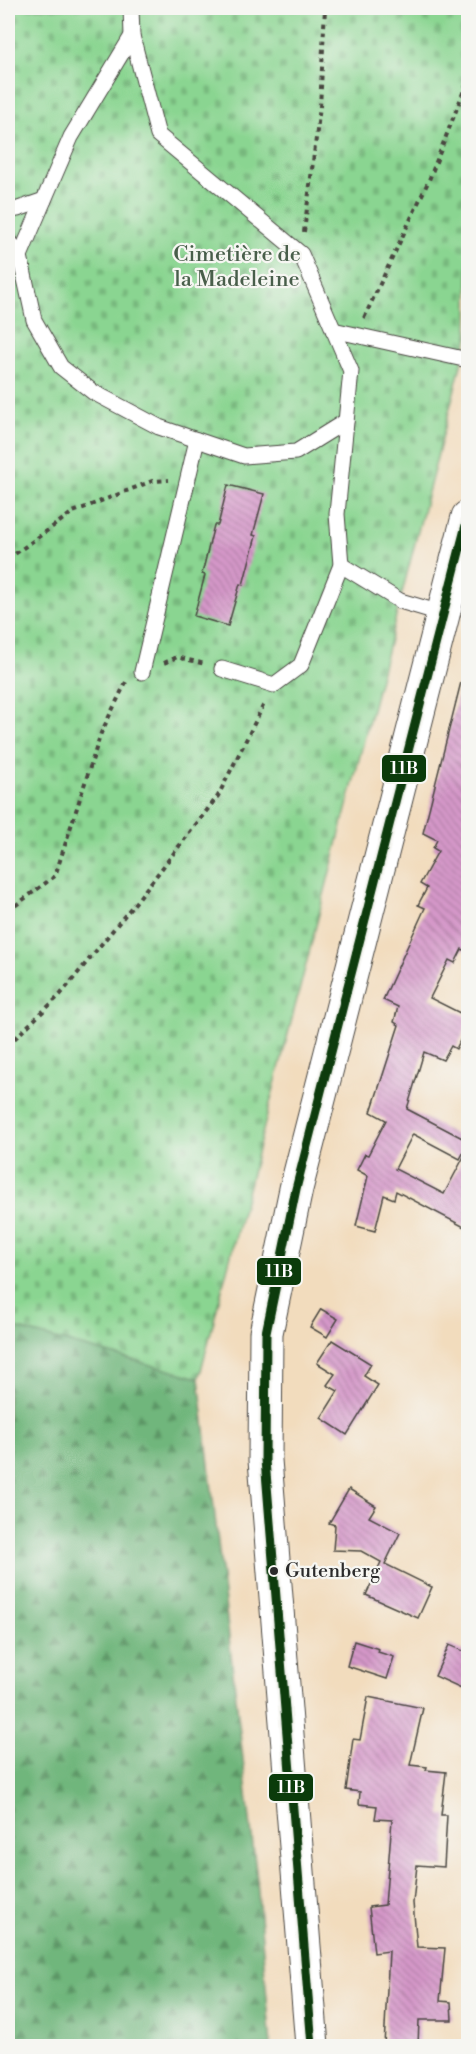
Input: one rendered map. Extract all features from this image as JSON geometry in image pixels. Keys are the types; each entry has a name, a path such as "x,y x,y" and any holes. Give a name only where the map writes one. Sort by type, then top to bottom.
{"street":[{"path":"312,2046 265,1460 266,1333 296,1189 468,517"}],"lane":[{"path":"131,8 132,36 158,135 302,254 351,371 337,514 341,565 301,665 274,685 222,669"},
{"path":"20,256 71,137 132,36"},
{"path":"8,211 44,200"},
{"path":"8,239 20,256 34,320 61,367 93,392 159,427 244,456 296,452 346,421"},
{"path":"333,330 468,360"},
{"path":"142,672 197,440"},
{"path":"341,565 400,601 444,614"}],"path":[{"path":"302,254 320,107 325,8"},
{"path":"359,336 362,322 429,180 468,80"},
{"path":"8,559 73,512 152,481 188,478"},
{"path":"8,911 55,876 100,733 128,679 177,657 222,669"},
{"path":"8,1045 60,995 218,796 274,685"}],"green space":[{"name":"Cimetière de la Madeleine","path":"8,8 468,8 468,338 199,1378 8,1326"},
{"path":"8,1326 199,1378 257,1880 271,2046 8,2046"}],"building":[{"path":"228,485 264,494 243,585 240,584 228,626 194,616 205,575 202,574 214,525 218,525"},
{"path":"461,682 468,683 468,952 462,949 455,963 449,960 430,998 468,1017 468,1024 456,1049 451,1046 443,1060 424,1052 407,1109 468,1141 468,1144 460,1159 413,1134 395,1169 444,1194 468,1149 468,1229 396,1191 394,1199 384,1195 375,1231 356,1226 368,1176 357,1170 365,1154 368,1155 386,1120 371,1112 399,1025 394,1022 398,1007 383,1000 425,908 418,905 427,888 420,884 438,851 433,848 437,840 423,833"},
{"path":"321,1309 338,1319 327,1337 310,1327"},
{"path":"332,1340 371,1364 364,1376 378,1385 347,1435 321,1418 338,1391 327,1385 335,1374 317,1363"},
{"path":"349,1489 376,1506 369,1517 400,1533 385,1564 432,1587 418,1618 366,1595 381,1562 361,1551 333,1550 335,1525 329,1523"},
{"path":"354,1641 379,1649 378,1652 394,1657 387,1679 347,1666"},
{"path":"449,1645 468,1653 468,1691 435,1676"},
{"path":"368,1697 423,1708 410,1765 427,1767 426,1770 446,1772 441,1815 447,1815 444,1867 417,1865 413,1903 417,1947 445,1948 440,2001 451,2002 452,2020 419,2020 418,2046 384,2046 389,1951 374,1953 369,1907 385,1905 392,1820 375,1819 377,1806 359,1804 360,1792 346,1790 353,1739 360,1740"}],"transit line":[{"name":"11B","path":"312,2046 265,1460 266,1333 296,1189 468,517"}],"place":[{"name":"Gutenberg","path":"274,1571"}]}
